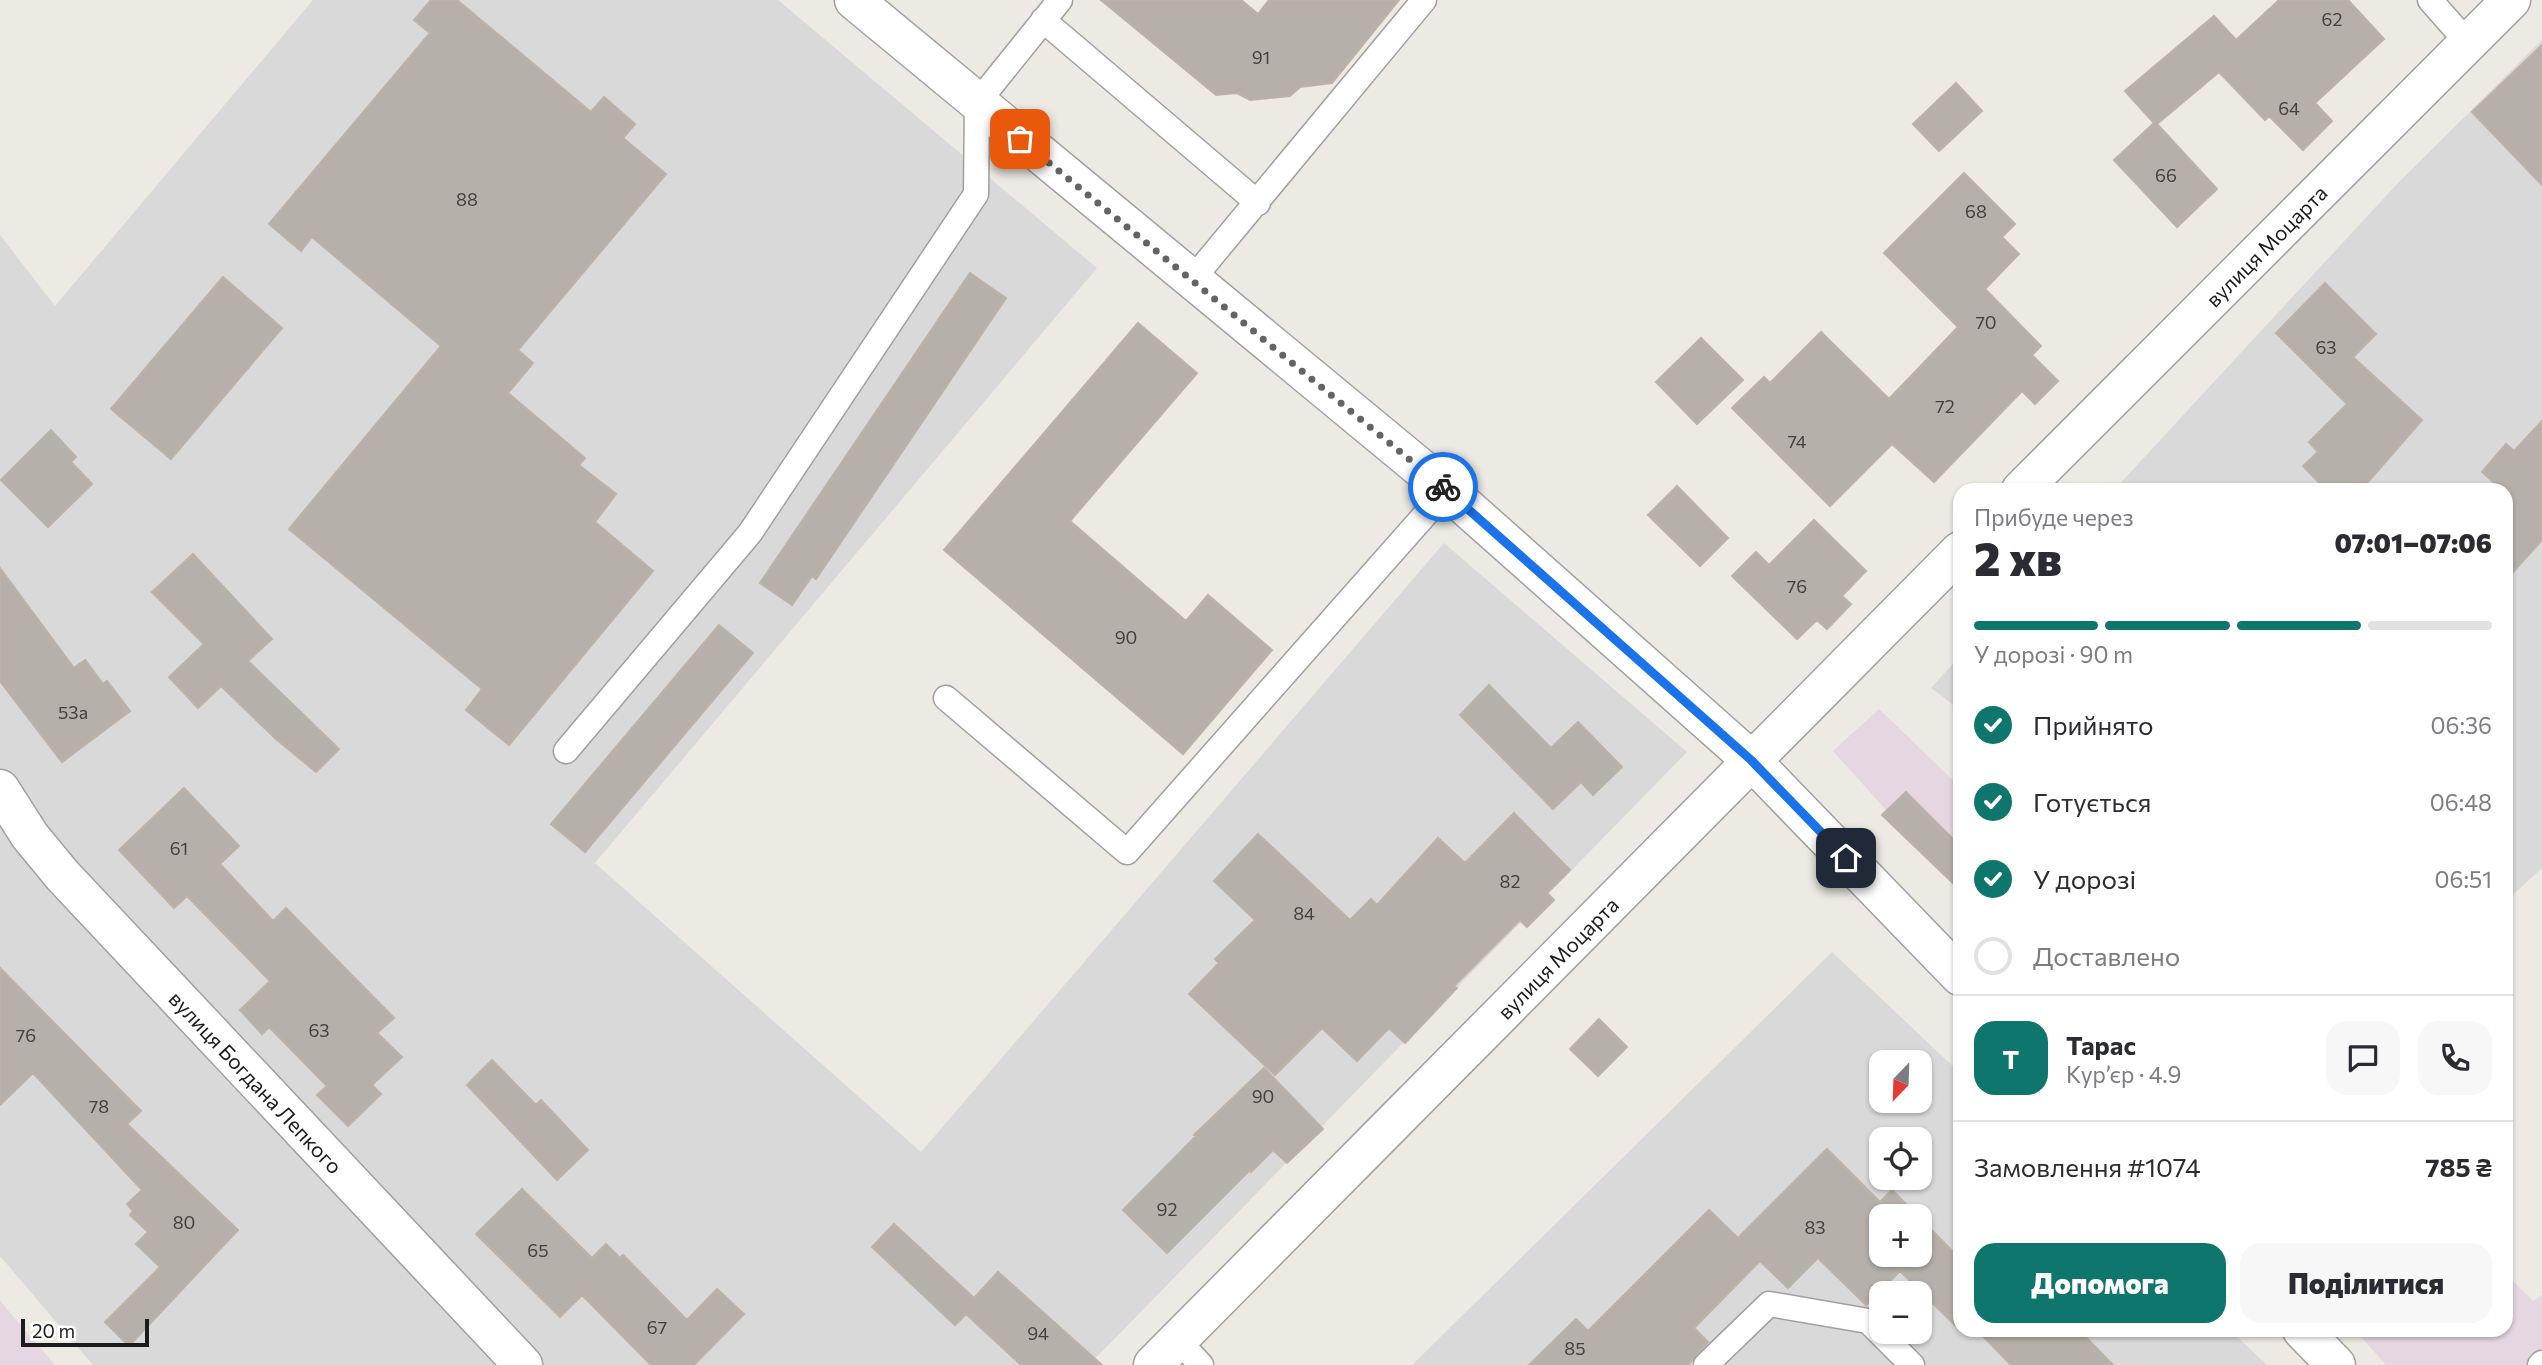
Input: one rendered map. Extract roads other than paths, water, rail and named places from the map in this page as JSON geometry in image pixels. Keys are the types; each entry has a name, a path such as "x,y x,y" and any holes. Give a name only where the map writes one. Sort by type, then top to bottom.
{"street":[{"path":"854,0 1447,490 1751,760 1953,969"},
{"name":"вулиця Моцарта","path":"2028,483 2511,0"},
{"name":"вулиця Моцарта","path":"1178,1357 1751,760 1953,558"},
{"name":"вулиця Богдана Лепкого","path":"0,789 46,857 523,1365"},
{"path":"2309,1337 2336,1365"}],"lane":[{"path":"566,751 750,533 976,194 977,103 1060,0"},
{"path":"1191,281 1424,0"},
{"path":"2430,0 2468,43"},
{"path":"1043,20 1258,202"},
{"path":"946,698 1127,852 1447,490"},
{"path":"1706,1365 1769,1304 1868,1321 1912,1365"}]}
